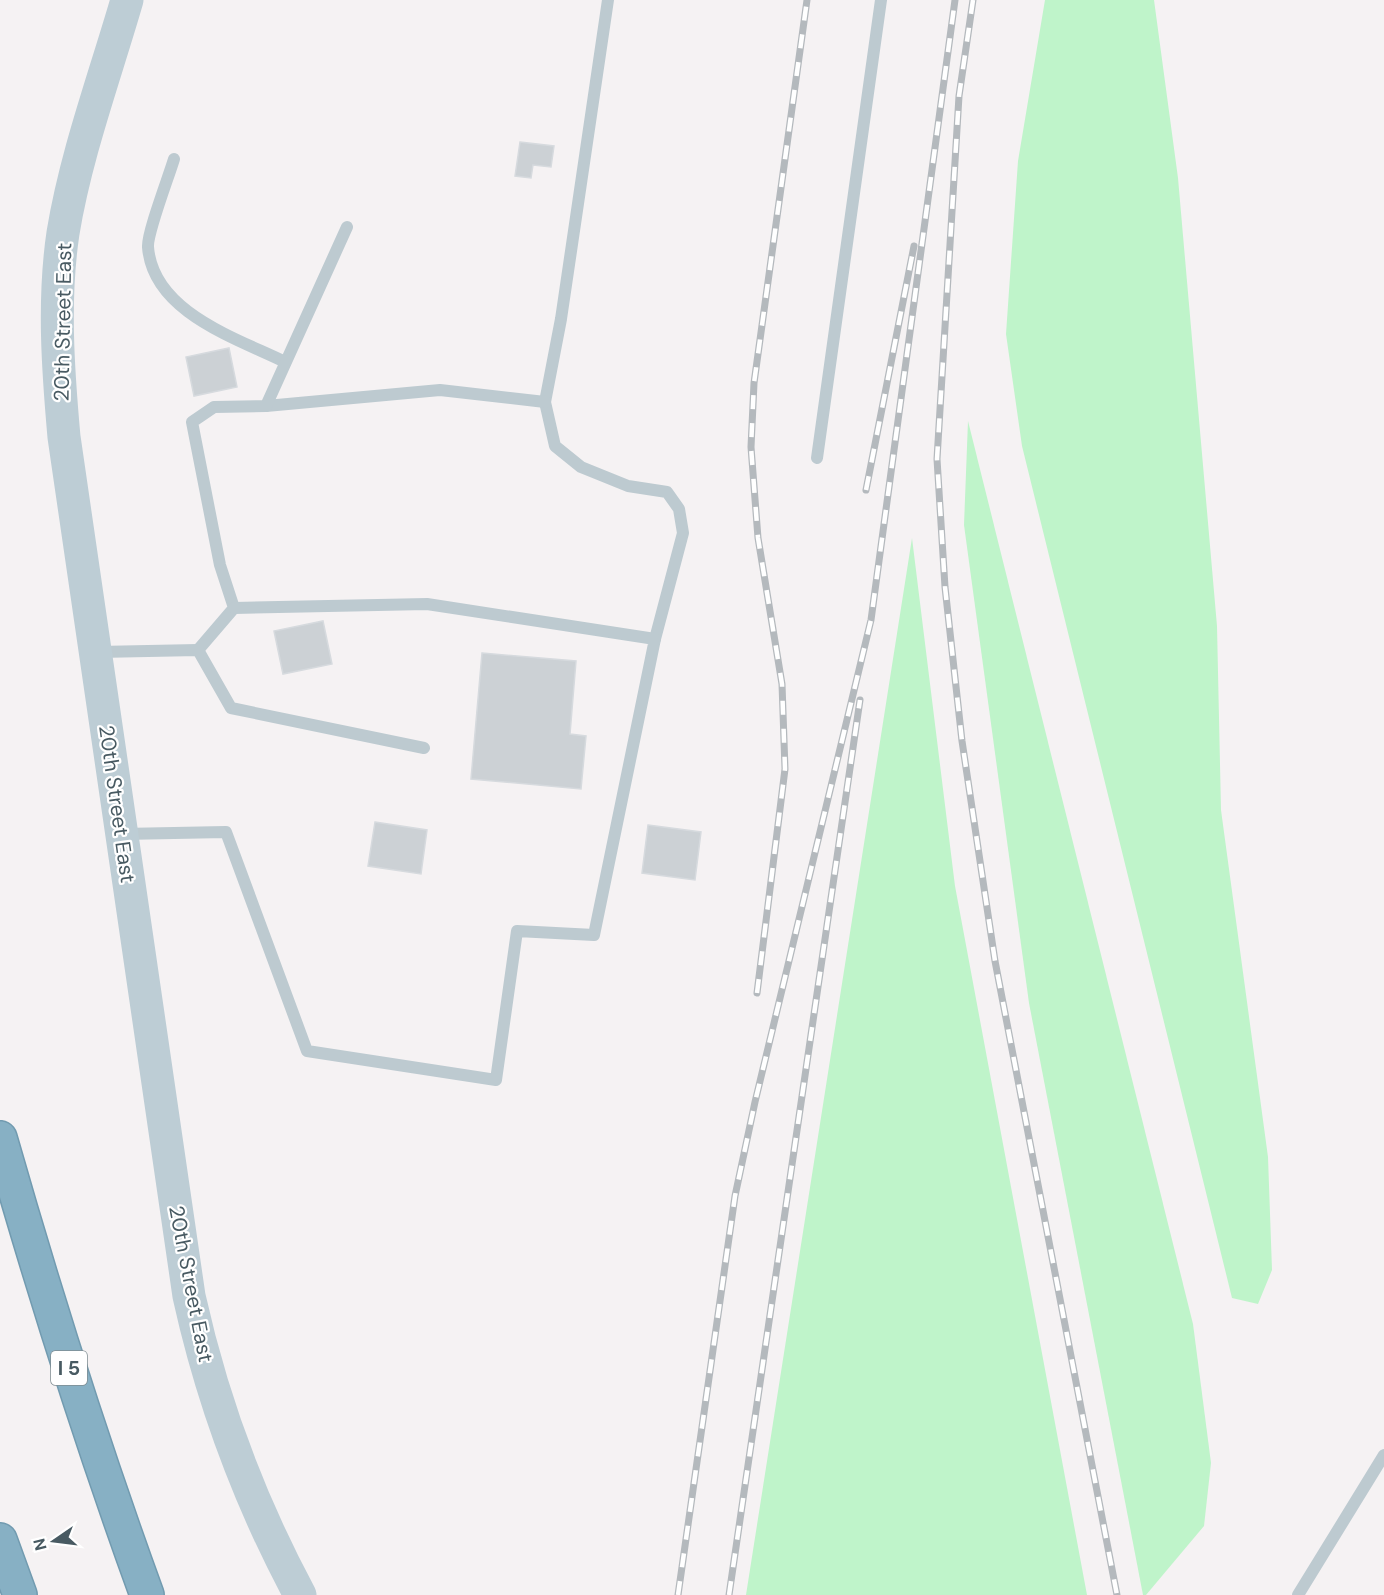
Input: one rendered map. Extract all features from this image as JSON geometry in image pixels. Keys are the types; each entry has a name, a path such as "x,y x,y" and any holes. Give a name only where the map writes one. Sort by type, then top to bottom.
{"highway":[{"name":"I 5","path":"0,1138 43,1288 109,1491 147,1595"},
{"path":"0,1540 20,1595"}],"street":[{"name":"20th Street East","path":"127,0 70,197 59,278 59,375 64,437 189,1296 203,1359 243,1472 300,1595"}],"lane":[{"path":"121,834 226,832 307,1051 496,1080 517,931 594,936 655,639 683,533 679,509 667,492 628,486 581,467 555,446 546,402 561,318 608,0"},
{"path":"817,458 881,0"},
{"path":"174,159 148,245 159,280 178,305 222,331 285,362"},
{"path":"266,406 347,227"},
{"path":"234,608 220,565 192,422 214,407 266,406 440,390 546,402"},
{"path":"96,652 198,650 234,608 427,604 655,639"},
{"path":"198,650 231,708 424,748"},
{"path":"1298,1595 1384,1455"}],"green space":[{"path":"1045,0 1154,0 1178,178 1217,626 1221,810 1268,1157 1272,1270 1258,1304 1232,1298 1022,446 1006,334 1018,161"},
{"path":"968,421 1193,1324 1211,1463 1204,1526 1146,1595 1143,1595 1029,1003 964,525"},
{"path":"912,538 955,886 1087,1595 746,1595"}],"building":[{"path":"520,142 554,146 551,167 533,165 531,178 515,176"},
{"path":"229,348 237,387 194,396 186,357"},
{"path":"323,621 332,664 283,674 274,631"},
{"path":"482,653 576,661 570,734 586,736 581,789 471,779"},
{"path":"375,822 427,830 421,874 368,866"},
{"path":"648,825 701,832 695,880 642,873"}],"railway":[{"path":"757,993 785,769 782,684 758,538 751,447 754,383 807,0"},
{"path":"678,1595 735,1196 755,1102 871,620 955,0"},
{"path":"973,0 959,96 937,459 945,587 962,741 995,961 1117,1595"},
{"path":"866,490 914,246"},
{"path":"729,1595 860,700"}]}
